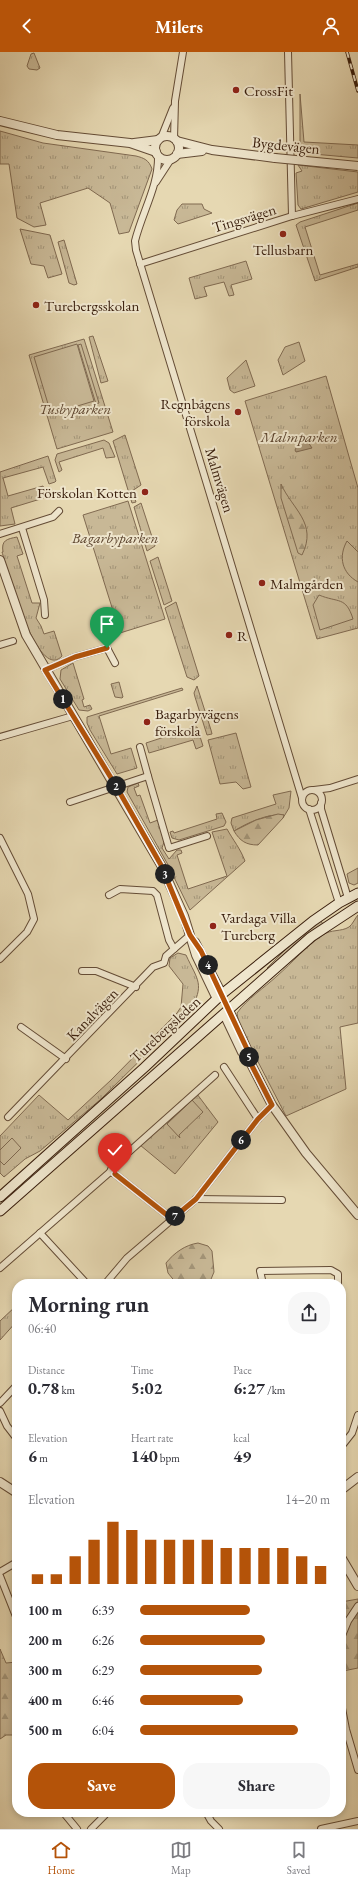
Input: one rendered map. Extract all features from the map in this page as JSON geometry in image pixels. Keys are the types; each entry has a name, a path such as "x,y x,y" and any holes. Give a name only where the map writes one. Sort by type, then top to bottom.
{"main road":[{"name":"Turebergsleden","path":"0,1197 139,1073 219,997 266,958 339,903 358,893"},
{"path":"348,898 352,910"},
{"path":"339,903 352,910"},
{"name":"Turebergsleden","path":"0,1211 311,937 352,910"},
{"path":"219,997 226,1012"}],"street":[{"path":"0,121 57,135 130,143 157,153 164,159 174,157 179,148 176,140 175,101 184,52"},
{"path":"288,52 292,216"},
{"path":"157,153 155,146 175,101"},
{"path":"130,143 169,136 176,140"},
{"name":"Bygdevägen","path":"176,140 212,150 358,166"},
{"name":"Bygdevägen","path":"174,157 212,150"},
{"name":"Malmvägen","path":"157,153 158,167 154,185 134,241 302,798"},
{"name":"Malmvägen","path":"154,185 174,157"},
{"name":"Tingsvägen","path":"140,264 292,216 358,199"},
{"path":"0,534 53,517 59,511"},
{"path":"22,528 44,600 45,615"},
{"path":"0,560 26,635 45,670 116,786 161,865 190,935 196,955 219,997"},
{"path":"0,645 13,641"},
{"path":"45,670 75,657 107,648 115,664"},
{"path":"0,737 73,716"},
{"path":"140,747 169,848 207,836"},
{"path":"70,802 148,776"},
{"path":"339,903 308,809 304,805 302,798 305,793 313,790 330,788 358,780"},
{"path":"298,784 320,794 322,801 321,810 348,898"},
{"path":"308,809 315,809 330,788"},
{"path":"0,838 28,894 34,919 27,932 0,959"},
{"path":"109,895 120,889 153,890 157,895 169,940 174,949"},
{"name":"Kanalvägen","path":"8,1117 136,987 153,967 164,963 166,956 190,935"},
{"name":"Kanalvägen","path":"82,971 96,971 136,987"},
{"path":"226,1012 247,1049 250,1062 272,1105 306,1153 358,1215"},
{"name":"Kanalvägen","path":"21,1027 66,1059"},
{"path":"224,1067 258,1119"},
{"path":"0,1268 110,1172 112,1167 215,1075"},
{"path":"109,1279 127,1258 196,1199 258,1119 272,1105"},
{"path":"110,1172 115,1174 172,1219"},
{"path":"196,1199 282,1200"},
{"path":"40,1233 82,1279"},
{"path":"262,1279 260,1270 332,1270 338,1274 338,1279"},
{"path":"0,1403 12,1390"},
{"path":"0,1411 12,1432"},
{"path":"346,1441 352,1433 358,1415"},
{"path":"346,1486 358,1478"},
{"path":"0,1482 12,1490"},
{"path":"0,1572 12,1565"},
{"path":"346,1566 358,1586"},
{"path":"0,1576 12,1606"},
{"path":"346,1626 358,1606"},
{"path":"346,1728 358,1770"},
{"path":"67,1817 77,1829"},
{"path":"91,1829 103,1817"},
{"path":"209,1817 219,1829"},
{"path":"321,1829 358,1821"}],"green space":[{"path":"34,53 40,68 37,70 29,69 27,66 31,54"},
{"path":"300,94 304,142 358,145 358,158 302,153 302,149 297,152 300,143"},
{"path":"0,131 43,143 136,156 146,160 152,169 129,232 119,234 110,203 88,188 40,203 46,225 34,227 17,218 9,164 0,164"},
{"path":"298,165 358,172 358,192 301,209 298,205 296,173 302,171"},
{"path":"358,203 358,210 305,227 320,275 358,264 358,267 315,281 296,225 300,222"},
{"path":"182,204 202,204 204,209 212,213 178,224 174,220 177,210"},
{"path":"20,229 50,235 62,274 48,278 44,266 31,264"},
{"path":"64,240 77,284 74,285 69,283 58,242"},
{"path":"246,261 252,279 231,285 234,295 229,296 224,282 204,287 207,296 195,299 189,278"},
{"path":"93,336 108,381 101,383 89,337"},
{"name":"Tusbyparken","path":"84,339 113,432 57,449 29,355"},
{"path":"299,342 305,361 283,375 278,360 285,347"},
{"path":"77,344 94,401 51,414 34,357"},
{"path":"81,344 99,403 96,404 78,345"},
{"path":"246,360 255,386 234,393 230,390 227,378"},
{"name":"Malmparken","path":"326,376 358,488 358,628 317,639 245,401"},
{"path":"125,435 141,485 132,491 136,502 132,503 113,441"},
{"path":"104,440 109,443 115,457 106,458 103,448 59,462 62,470 59,472 55,460 57,454"},
{"path":"48,456 56,481 55,482 49,484 43,467 3,478 8,496 43,486 47,497 11,508 15,524 0,526 0,472"},
{"path":"281,484 302,517 305,525 307,534 306,544 302,555 298,553 281,498"},
{"name":"Bagarbyparken","path":"128,501 165,619 120,633 83,515"},
{"path":"141,503 155,546 147,551 134,507"},
{"path":"17,537 23,554 17,556 32,603 40,603 36,618 44,634 54,631 62,656 52,660 43,653 33,639 24,620 2,552 3,545 6,541 10,538"},
{"path":"347,541 358,552 358,582 348,574 343,564 342,559 344,547"},
{"path":"158,557 172,601 164,605 150,561"},
{"path":"319,595 344,603 353,619 320,630 313,605"},
{"path":"176,602 199,676 194,680 187,677 165,608"},
{"path":"73,663 84,699 82,700 84,707 90,705 92,709 88,711 79,710 60,679 61,670"},
{"path":"119,682 122,698 115,697 111,684"},
{"path":"197,686 212,734 207,735 195,697 194,693"},
{"path":"182,688 183,690 99,716 111,754 131,748 137,768 117,774 90,730 87,723 87,717"},
{"path":"197,727 203,746 196,749 193,740 149,753 146,743"},
{"path":"236,733 251,787 243,789 236,782 220,784 208,740"},
{"path":"138,783 139,786 134,788 137,796 140,795 150,823 158,820 164,842 162,848 169,859 177,850 181,850 182,853 177,855 188,889 227,876 212,832 227,829 245,861 190,910 167,863 127,792 128,787"},
{"path":"291,791 289,808 283,818 284,815 265,817 251,822 234,831 231,823 232,818 276,804 273,795"},
{"path":"222,813 226,822 224,826 179,840 172,838 170,832 173,831 174,833 217,819 216,814"},
{"path":"278,814 284,815 283,818 258,845 244,842 234,831 256,820"},
{"path":"358,868 358,883 354,885 349,883 347,874"},
{"path":"358,915 358,1023 340,1027 346,1089 286,1116 239,1025 237,1013 251,998 277,976 310,944 326,933 343,930 349,927"},
{"path":"320,920 323,924 294,945 269,970 267,968 287,948"},
{"path":"178,953 186,955 198,983 195,1002 190,1011 101,1099 40,1151 25,1159 4,1177 0,1173 0,1136 39,1095 68,1120 111,1080 177,1013 181,1007 183,984 169,966 170,958"},
{"path":"197,1094 218,1122 175,1174 140,1145"},
{"path":"192,1100 203,1112 179,1135 180,1138 167,1124"},
{"path":"12,1138 21,1148 4,1165 0,1161 0,1150"},
{"path":"198,1243 208,1246 212,1251 214,1272 211,1279 173,1279 168,1273 166,1263 180,1250"},
{"path":"12,1310 12,1327 0,1340 0,1321"},
{"path":"358,1599 358,1668 346,1670 346,1601"},
{"path":"0,1649 6,1663 12,1662 12,1735 6,1735 0,1739"}],"shaded area":[{"path":"302,436 304,436 312,448 296,452 295,450"}],"railway":[{"path":"347,52 358,91"}],"place":[{"name":"CrossFit","path":"236,90"},
{"name":"Tellusbarn","path":"283,234"},
{"name":"Turebergsskolan","path":"36,305"},
{"name":"Regnbågens förskola","path":"238,412"},
{"name":"Förskolan Kotten","path":"145,492"},
{"name":"Malmgården","path":"262,583"},
{"name":"R","path":"229,635"},
{"name":"Bagarbyvägens förskola","path":"147,722"},
{"name":"Vardaga Villa Tureberg","path":"213,926"}],"route":[{"path":"107,648 75,657 45,670 116,786 161,865 184,916 190,935 201,951 222,994 247,1049 250,1062 272,1105 258,1119 196,1199 172,1219 115,1174"}]}
